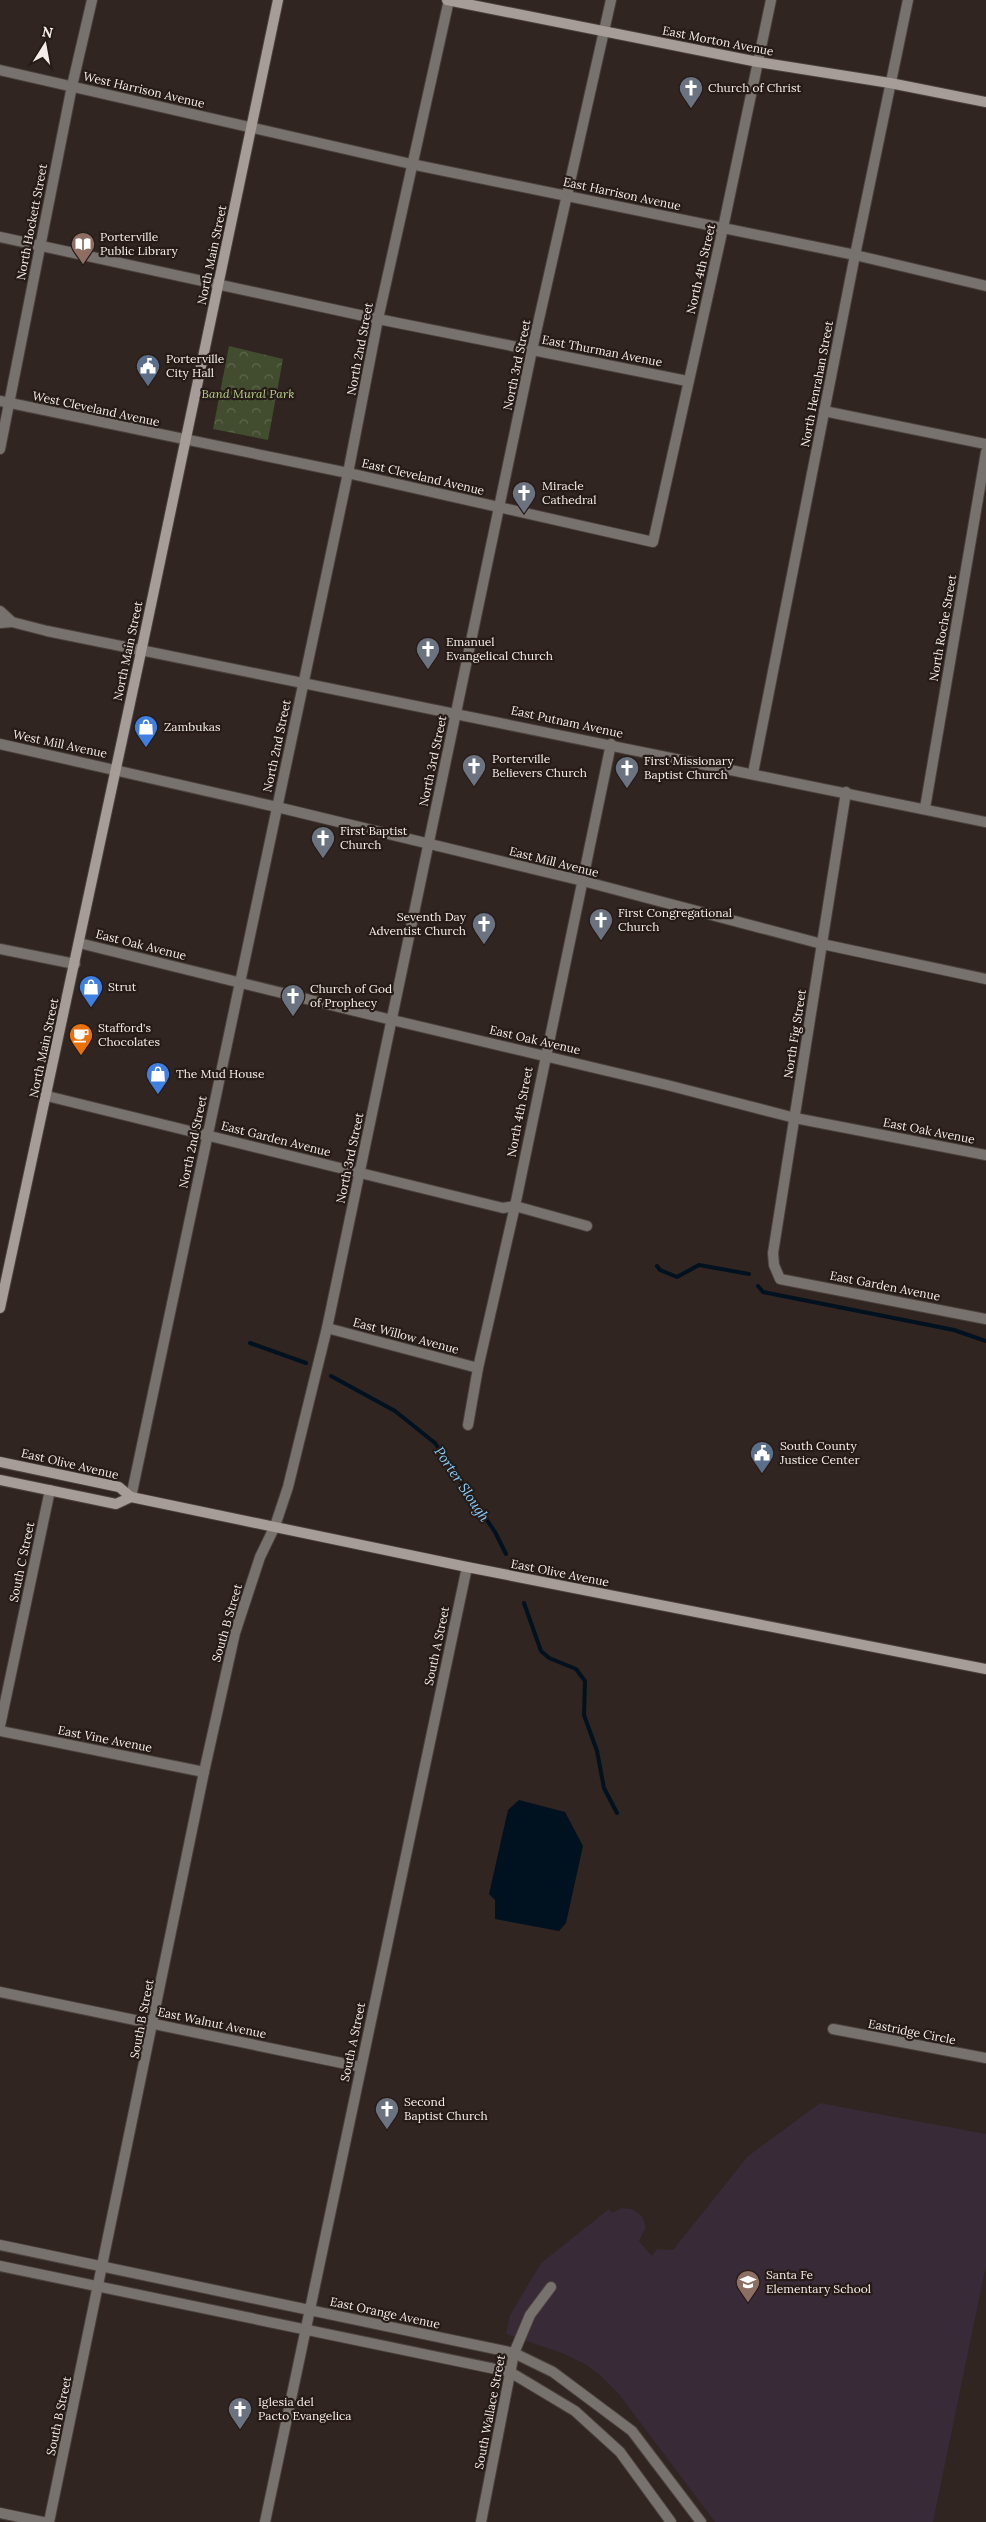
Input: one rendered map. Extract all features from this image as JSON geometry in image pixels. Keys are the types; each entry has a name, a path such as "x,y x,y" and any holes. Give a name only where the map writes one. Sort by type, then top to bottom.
{"main road":[{"name":"North Main Street","path":"0,1308 142,650 278,0"},
{"name":"East Morton Avenue","path":"448,0 758,62 890,83 986,102"},
{"name":"East Olive Avenue","path":"0,1462 119,1487 131,1497 467,1567 986,1670"},
{"name":"East Olive Avenue","path":"0,1480 116,1504 131,1497"}],"street":[{"name":"North Hockett Street","path":"0,450 5,402 41,245 72,86 92,0"},
{"name":"North 2nd Street","path":"131,1497 304,684 378,319 448,0"},
{"name":"North 3rd Street","path":"275,1526 299,1449 327,1328 532,350 611,0"},
{"name":"North 4th Street","path":"653,542 723,228 771,0"},
{"name":"North Henrahan Street","path":"753,773 855,255 908,0"},
{"name":"West Harrison Avenue","path":"0,70 252,128"},
{"name":"East Harrison Avenue","path":"252,128 411,164 855,255 986,286"},
{"name":"East Thurman Avenue","path":"0,237 378,319 688,382"},
{"name":"West Cleveland Avenue","path":"5,402 186,441"},
{"path":"824,411 986,444"},
{"name":"East Cleveland Avenue","path":"186,441 348,473 653,542"},
{"name":"North Roche Street","path":"925,808 986,452"},
{"path":"0,611 12,622"},
{"name":"East Putnam Avenue","path":"0,622 12,622 304,684 611,744 986,822"},
{"name":"West Mill Avenue","path":"0,744 116,769"},
{"name":"North 4th Street","path":"468,1425 478,1368 515,1206 544,1055 611,744"},
{"name":"East Mill Avenue","path":"116,769 583,881 822,944 986,979"},
{"name":"North Fig Street","path":"780,1278 774,1265 773,1253 846,792"},
{"name":"East Oak Avenue","path":"79,943 392,1020 544,1055 795,1118 986,1156"},
{"path":"0,949 75,964"},
{"name":"East Garden Avenue","path":"47,1096 503,1208 515,1206 587,1226"},
{"name":"East Garden Avenue","path":"780,1278 986,1319"},
{"name":"East Willow Avenue","path":"327,1328 478,1368"},
{"name":"South C Street","path":"0,1726 50,1490"},
{"name":"South B Street","path":"49,2522 100,2287 204,1772 235,1633 260,1557 275,1526"},
{"name":"South A Street","path":"265,2522 467,1567"},
{"name":"East Vine Avenue","path":"0,1731 204,1772"},
{"name":"East Walnut Avenue","path":"0,1992 361,2067"},
{"name":"Eastridge Circle","path":"833,2029 986,2058"},
{"name":"East Orange Avenue","path":"0,2245 514,2353 553,2372 632,2431 701,2522"},
{"path":"0,2266 306,2328 510,2372 575,2411 620,2452 671,2522"},
{"name":"South Wallace Street","path":"481,2522 514,2353 530,2315 551,2287"},
{"path":"0,2513 43,2522"}],"shaded area":[{"name":"Santa Fe Elementary School","path":"820,2103 986,2134 986,2265 933,2522 715,2522 618,2393 600,2375 585,2364 562,2353 506,2334 510,2315 541,2263 609,2209 612,2213 622,2208 632,2209 642,2216 646,2227 639,2241 652,2256 657,2249 673,2250 748,2156"}],"green space":[{"name":"Band Mural Park","path":"229,346 283,359 268,440 213,429"}],"water":[{"path":"519,1800 565,1812 583,1846 566,1923 559,1931 495,1919 495,1900 489,1894 508,1810"}],"waterway":[{"path":"657,1266 660,1270 677,1277 699,1265 749,1274"},
{"path":"758,1286 763,1292 954,1330 986,1341"},
{"name":"Porter Slough","path":"250,1343 306,1363"},
{"name":"Porter Slough","path":"331,1376 395,1411 435,1443 495,1532 506,1554"},
{"name":"Porter Slough","path":"524,1603 541,1651 549,1658 576,1669 585,1681 584,1715 597,1751 604,1788 617,1813"}],"place":[{"name":"Church of Christ","path":"691,109"},
{"name":"Porterville Public Library","path":"83,265"},
{"name":"Porterville City Hall","path":"148,387"},
{"name":"Miracle Cathedral","path":"524,514"},
{"name":"Emanuel Evangelical Church","path":"428,670"},
{"name":"Zambukas","path":"146,748"},
{"name":"Porterville Believers Church","path":"474,787"},
{"name":"First Missionary Baptist Church","path":"627,789"},
{"name":"First Baptist Church","path":"323,859"},
{"name":"First Congregational Church","path":"601,941"},
{"name":"Seventh Day Adventist Church","path":"484,945"},
{"name":"Strut","path":"91,1008"},
{"name":"Church of God of Prophecy","path":"293,1017"},
{"name":"Stafford's Chocolates","path":"81,1056"},
{"name":"The Mud House","path":"158,1095"},
{"name":"South County Justice Center","path":"762,1474"},
{"name":"Second Baptist Church","path":"387,2130"},
{"name":"Santa Fe Elementary School","path":"748,2303"},
{"name":"Iglesia del Pacto Evangelica","path":"240,2430"}]}
